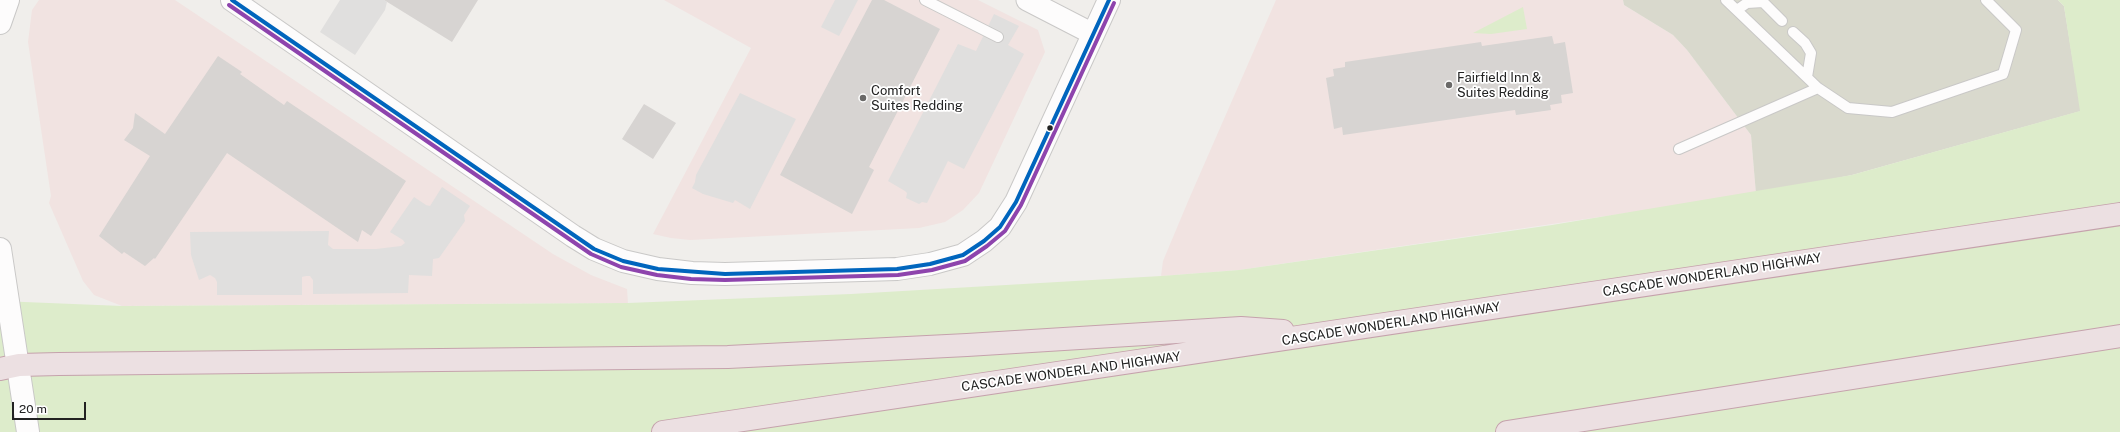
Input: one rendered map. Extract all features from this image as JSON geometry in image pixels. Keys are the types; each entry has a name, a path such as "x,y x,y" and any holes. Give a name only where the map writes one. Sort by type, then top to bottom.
{"highway":[{"name":"CASCADE WONDERLAND HIGHWAY","path":"663,432 2120,214"},
{"path":"9,367 728,357 974,345 1241,328 1326,334"},
{"path":"1506,432 2120,336"}],"street":[{"path":"0,23 8,0"},
{"path":"232,0 573,236 594,248 623,260 658,269 692,273 780,274 897,269 930,264 963,255 984,241 1000,227 1016,202 1109,0"},
{"path":"1027,0 1094,34"},
{"path":"0,249 9,367 28,432"}],"lane":[{"path":"926,0 998,37"},
{"path":"1726,0 1818,88 1848,108 1892,112 2003,74 2016,30 1986,0"},
{"path":"1737,10 1747,4 1763,2 1782,21"},
{"path":"1793,32 1805,43 1811,53 1807,77"},
{"path":"1679,149 1818,88"}],"shaded area":[{"path":"39,0 175,0 553,254 591,275 627,289 628,303 122,306 94,295 83,281 49,203 51,196 28,42 32,10"},
{"path":"340,0 384,0 387,2 385,10 355,55 320,32"},
{"path":"664,0 978,0 1038,30 1045,52 979,193 963,210 945,222 919,228 690,240 671,238 653,234 751,48"},
{"path":"835,0 858,0 839,36 821,27"},
{"path":"1276,0 1623,0 1624,5 1673,35 1687,50 1751,135 1756,194 1239,270 1161,276 1163,261"},
{"path":"1623,0 2058,0 2064,6 2081,111 1852,175 1756,194 1751,135 1687,50 1673,35 1624,5"},
{"path":"994,14 1019,26 1008,45 1024,54 964,169 948,161 927,203 922,202 919,204 906,198 907,193 905,191 888,181 958,44 976,51"},
{"path":"740,93 796,119 750,209 735,200 733,203 703,194 692,188 696,175"},
{"path":"442,187 470,206 464,215 465,221 439,258 433,259 432,276 409,275 408,293 313,294 313,280 310,276 306,276 302,277 302,295 217,295 217,282 215,278 210,275 199,280 191,255 190,232 329,231 328,245 333,249 376,249 401,246 405,243 403,240 390,232 414,197 430,206"}],"green space":[{"path":"2058,0 2120,0 2120,432 0,432 0,301 122,306 628,303 851,294 1161,276 1239,270 1552,225 1852,175 2080,111 2064,6"},
{"path":"1523,7 1527,29 1491,34 1473,33"}],"building":[{"path":"384,0 478,0 452,42"},
{"name":"Comfort Suites Redding","path":"872,0 884,0 940,29 869,167 874,170 852,214 780,175"},
{"name":"Fairfield Inn & Suites Redding","path":"1552,36 1554,44 1565,42 1573,93 1561,95 1562,103 1550,105 1551,110 1516,115 1515,110 1343,135 1342,127 1334,129 1326,78 1334,76 1333,69 1345,67 1345,62 1481,42 1482,46"},
{"path":"218,56 242,72 240,74 284,105 287,101 406,181 371,236 362,230 358,242 227,153 155,259 154,258 145,266 124,252 122,254 99,236 150,156 124,140 133,128 135,113 165,134"},
{"path":"644,104 676,123 653,159 622,139"}],"transit line":[{"path":"232,0 594,249 623,261 658,269 725,274 897,269 930,264 963,255 984,241 1000,227 1016,202 1109,0"},
{"path":"229,5 591,254 621,267 657,275 691,279 725,280 898,275 932,270 965,261 987,246 1005,231 1021,205 1114,3"}],"place":[{"name":"Fairfield Inn & Suites Redding","path":"1449,85"},
{"name":"Comfort Suites Redding","path":"863,98"}]}
